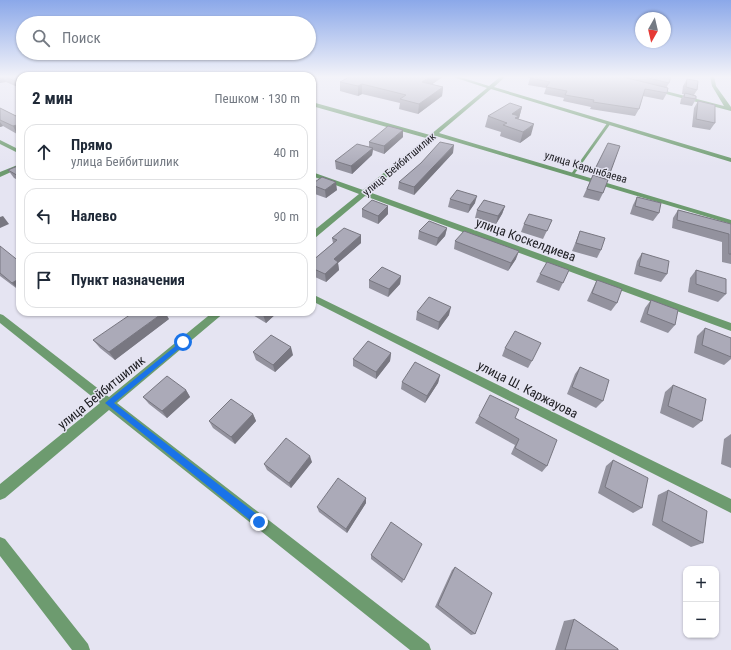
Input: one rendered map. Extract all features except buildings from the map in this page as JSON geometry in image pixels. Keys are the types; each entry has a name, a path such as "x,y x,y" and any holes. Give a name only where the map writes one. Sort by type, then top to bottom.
{"street":[{"name":"улица Карынбаева","path":"321,106 572,175 731,222"},
{"name":"улица Бейбитшилик","path":"316,233 469,106"},
{"path":"553,106 731,160"},
{"path":"729,108 731,112"},
{"path":"0,142 16,150"},
{"path":"0,175 16,168"},
{"name":"улица Коскелдиева","path":"316,175 731,328"},
{"name":"улица Ш. Каржауова","path":"316,299 731,506"},
{"name":"улица Бейбитшилик","path":"0,493 215,316"},
{"path":"0,318 423,650"},
{"path":"0,544 82,650"}],"lane":[{"path":"572,175 609,123"}],"route":[{"path":"183,342 109,403 259,522"}]}
